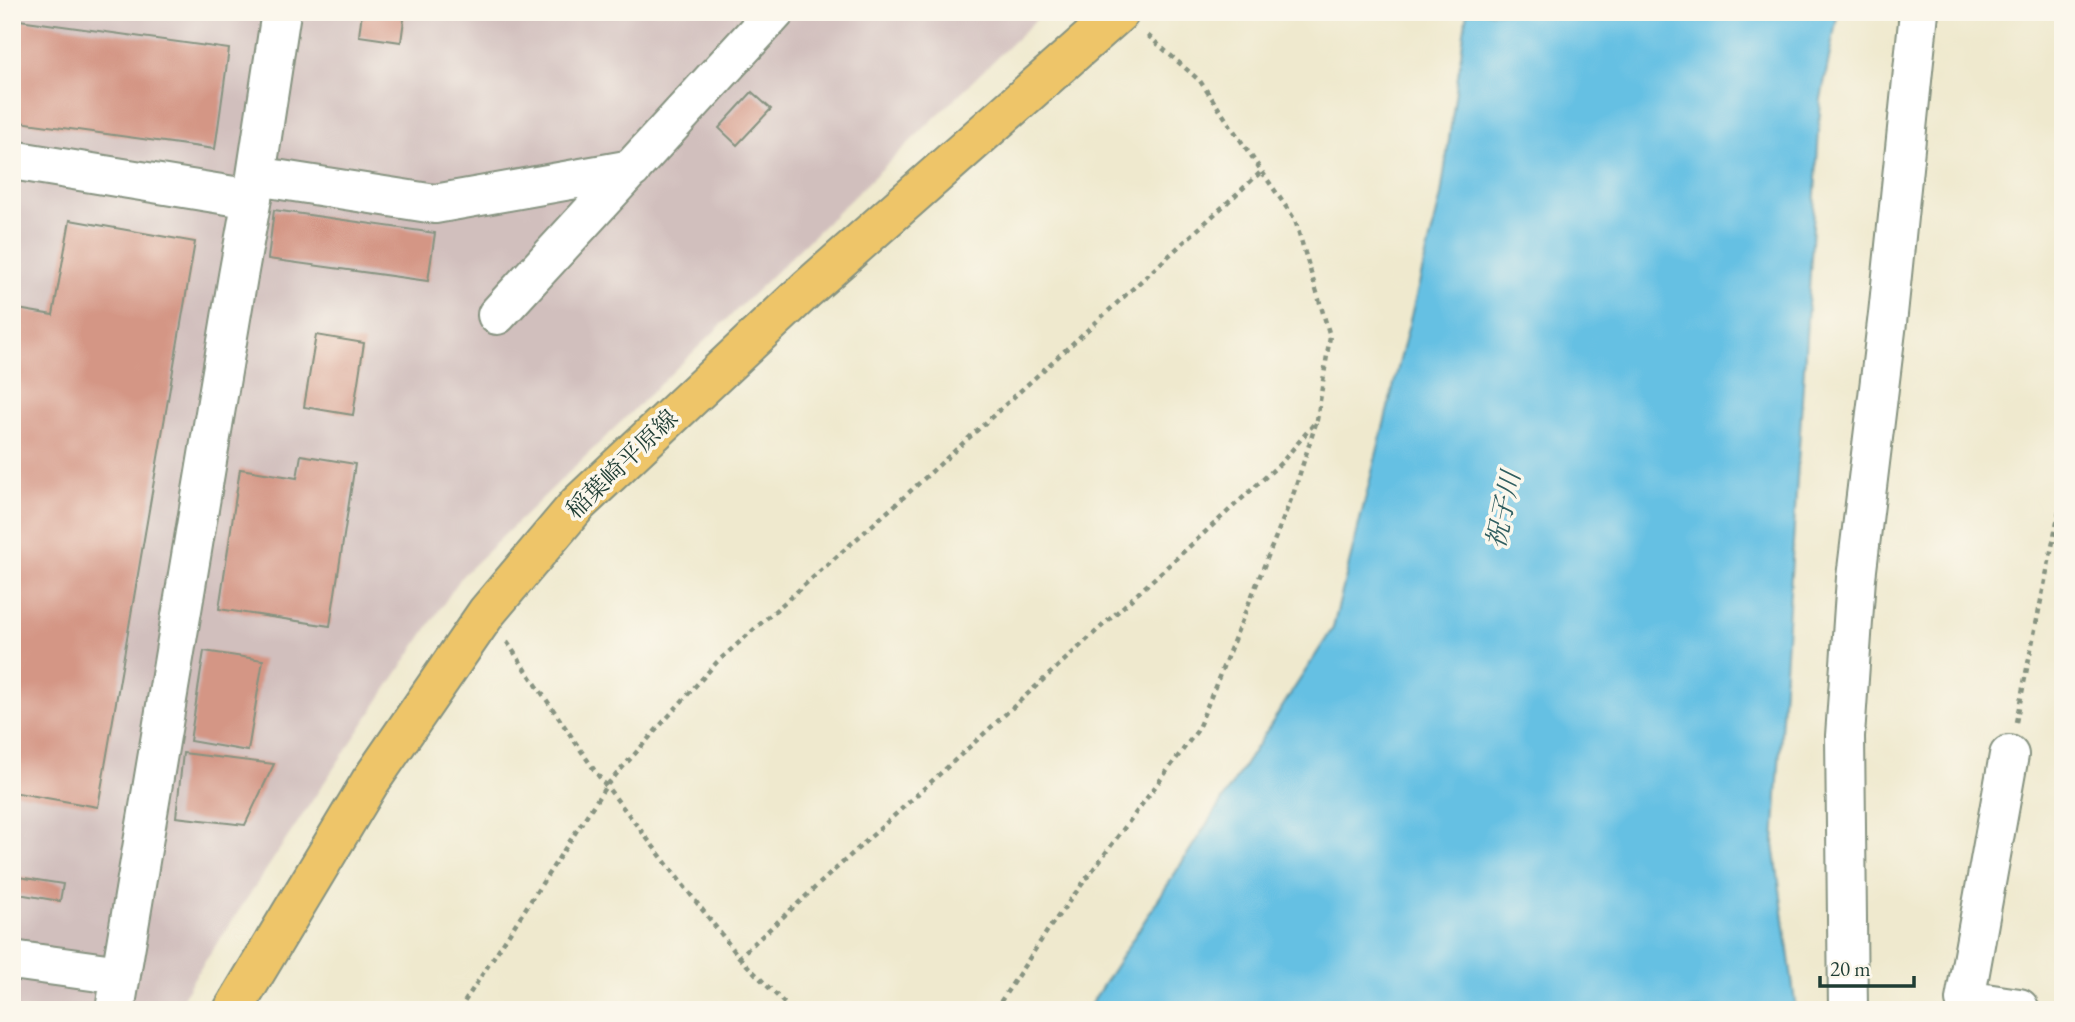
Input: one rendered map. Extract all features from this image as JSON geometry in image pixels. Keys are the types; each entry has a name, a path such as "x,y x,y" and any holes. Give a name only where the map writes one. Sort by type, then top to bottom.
{"main road":[{"name":"稲葉崎平原線","path":"233,1010 370,782 487,612 588,495 807,289 1120,12"}],"street":[{"path":"12,960 118,992 281,12"},
{"path":"497,315 775,12"},
{"path":"1848,1010 1845,736 1855,591 1888,314 1919,12"},
{"path":"12,160 435,204 632,169"},
{"path":"2009,755 1965,1000 2019,1010"}],"path":[{"path":"995,1010 1050,927 1197,731 1294,492 1317,420 1330,336 1295,220 1200,81 1120,12"},
{"path":"459,1010 606,786 718,662 894,506 1262,171"},
{"path":"739,957 1282,462 1317,420"},
{"path":"2009,755 2063,493"},
{"path":"487,612 606,786 739,957 791,1010"}],"shaded area":[{"path":"12,12 1044,12 462,576 192,981 177,1010 12,1010"}],"water":[{"name":"祝子川","path":"1467,12 1838,12 1821,99 1774,844 1796,1010 1087,1010 1333,628 1441,196"}],"building":[{"path":"362,12 405,12 401,42 359,36"},
{"path":"12,19 229,49 215,149 12,121"},
{"path":"752,92 771,109 737,145 719,128"},
{"path":"274,210 435,233 428,281 268,259"},
{"path":"70,220 195,242 98,807 12,792 12,308 53,315"},
{"path":"316,335 364,343 353,415 304,407"},
{"path":"301,455 355,464 330,626 219,609 240,469 297,478"},
{"path":"204,651 263,660 248,751 190,741"},
{"path":"183,753 274,764 245,825 176,817"},
{"path":"12,876 63,884 60,901 12,893"}]}
